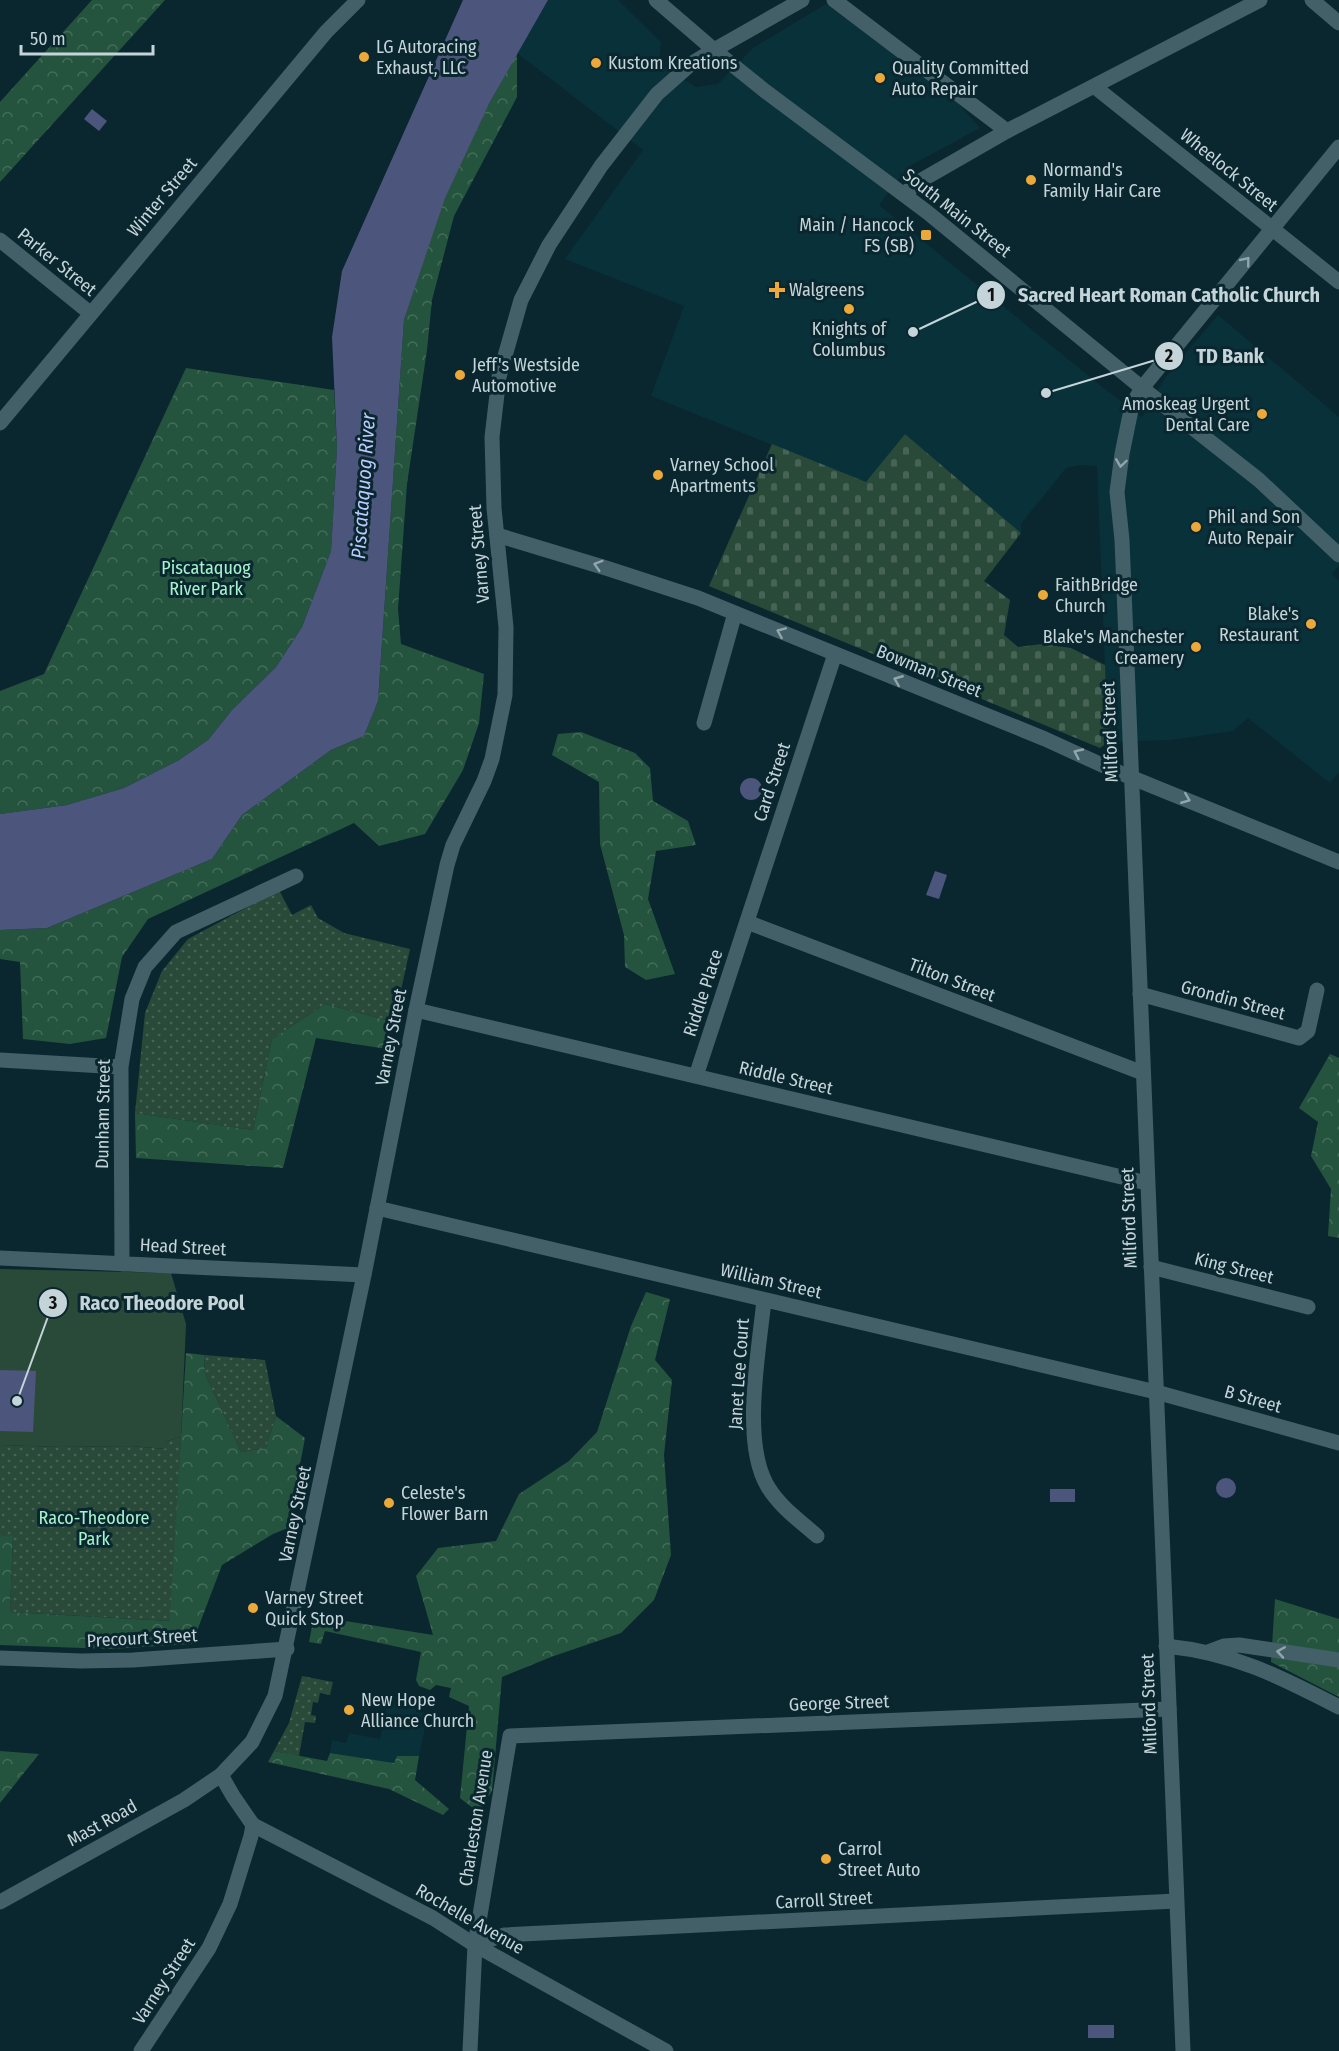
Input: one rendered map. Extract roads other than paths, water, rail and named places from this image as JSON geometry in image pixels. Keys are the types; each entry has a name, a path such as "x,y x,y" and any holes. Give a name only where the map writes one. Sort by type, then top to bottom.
{"street":[{"name":"Winter Street","path":"0,423 326,32 358,0"},
{"name":"South Main Street","path":"656,0 774,98 904,194 1259,480 1339,555"},
{"name":"Varney Street","path":"221,1775 252,1742 275,1696 364,1275 447,865 453,845 484,781 492,759 505,695 506,627 492,473 492,437 499,377 521,300 549,245 601,166 657,94 691,64 802,0"},
{"path":"834,0 1007,131"},
{"path":"904,194 920,181 1007,131 1260,0"},
{"path":"1312,0 1339,23"},
{"name":"Wheelock Street","path":"1095,87 1339,282"},
{"name":"Milford Street","path":"1182,2051 1132,777 1122,540 1117,492 1132,405 1142,388 1339,147"},
{"name":"Parker Street","path":"0,240 90,313"},
{"name":"Bowman Street","path":"497,535 617,571 735,613 1339,862"},
{"path":"704,723 735,613"},
{"name":"Card Street","path":"747,922 835,654"},
{"name":"Dunham Street","path":"122,1264 121,1067 132,999 145,967 176,932 296,876"},
{"name":"Tilton Street","path":"747,922 1143,1073"},
{"name":"Riddle Place","path":"696,1076 747,922"},
{"name":"Grondin Street","path":"1140,994 1299,1038 1308,1031 1317,990"},
{"name":"Riddle Street","path":"416,1010 1148,1183"},
{"path":"0,1060 121,1067"},
{"name":"William Street","path":"377,1208 1156,1392"},
{"name":"Head Street","path":"0,1258 364,1275"},
{"name":"King Street","path":"1151,1267 1308,1307"},
{"name":"Janet Lee Court","path":"764,1300 753,1417 755,1452 767,1486 781,1505 817,1536"},
{"name":"B Street","path":"1156,1392 1339,1443"},
{"path":"1208,1652 1224,1646 1239,1645 1339,1660"},
{"path":"1166,1646 1208,1652 1264,1670 1339,1707"},
{"name":"Precourt Street","path":"0,1658 133,1660 286,1649"},
{"name":"George Street","path":"510,1736 1169,1709"},
{"name":"Charleston Avenue","path":"470,2051 475,1945 510,1736"},
{"path":"221,1775 253,1825"},
{"name":"Mast Road","path":"0,1902 184,1800 221,1775"},
{"name":"Varney Street","path":"141,2051 187,1983 217,1933 230,1904 253,1825"},
{"name":"Rochelle Avenue","path":"253,1825 433,1918 475,1945 666,2051"},
{"name":"Carroll Street","path":"475,1945 504,1935 1176,1901"}],"water":[{"name":"Piscataquog River","path":"463,0 548,0 490,102 445,198 404,320 378,701 364,736 331,750 242,815 212,859 47,928 0,930 0,814 67,805 124,788 179,760 208,740 232,710 276,667 302,627 331,551 337,447 332,337 342,271"},
{"path":"92,109 107,121 99,131 84,119"},
{"path":"751,778 759,781 762,789 759,797 751,800 743,797 740,789 743,781"},
{"path":"935,871 947,875 939,899 926,895"},
{"path":"0,1370 36,1371 33,1432 0,1431"},
{"path":"1226,1478 1233,1481 1236,1488 1233,1495 1226,1498 1219,1495 1216,1488 1219,1481"},
{"path":"1050,1489 1075,1489 1075,1502 1050,1502"},
{"path":"1088,2025 1114,2025 1114,2038 1088,2038"}],"place":[{"name":"LG Autoracing Exhaust, LLC","path":"364,57"},
{"name":"Kustom Kreations","path":"596,63"},
{"name":"Quality Committed Auto Repair","path":"880,78"},
{"name":"Normand's Family Hair Care","path":"1031,180"},
{"name":"Main / Hancock FS (SB)","path":"926,235"},
{"name":"Walgreens","path":"777,290"},
{"name":"Knights of Columbus","path":"849,309"},
{"name":"Sacred Heart Roman Catholic Church","path":"913,332"},
{"name":"Jeff's Westside Automotive","path":"460,375"},
{"name":"TD Bank","path":"1046,393"},
{"name":"Amoskeag Urgent Dental Care","path":"1262,414"},
{"name":"Varney School Apartments","path":"658,475"},
{"name":"Phil and Son Auto Repair","path":"1196,527"},
{"name":"FaithBridge Church","path":"1043,595"},
{"name":"Blake's Restaurant","path":"1311,624"},
{"name":"Blake's Manchester Creamery","path":"1196,647"},
{"name":"Raco Theodore Pool","path":"17,1401"},
{"name":"Celeste's Flower Barn","path":"389,1503"},
{"name":"Varney Street Quick Stop","path":"253,1608"},
{"name":"New Hope Alliance Church","path":"349,1710"},
{"name":"Carrol Street Auto","path":"826,1859"}],"park label":[{"name":"Piscataquog River Park","path":"206,578"},
{"name":"Raco-Theodore Park","path":"94,1528"}]}
